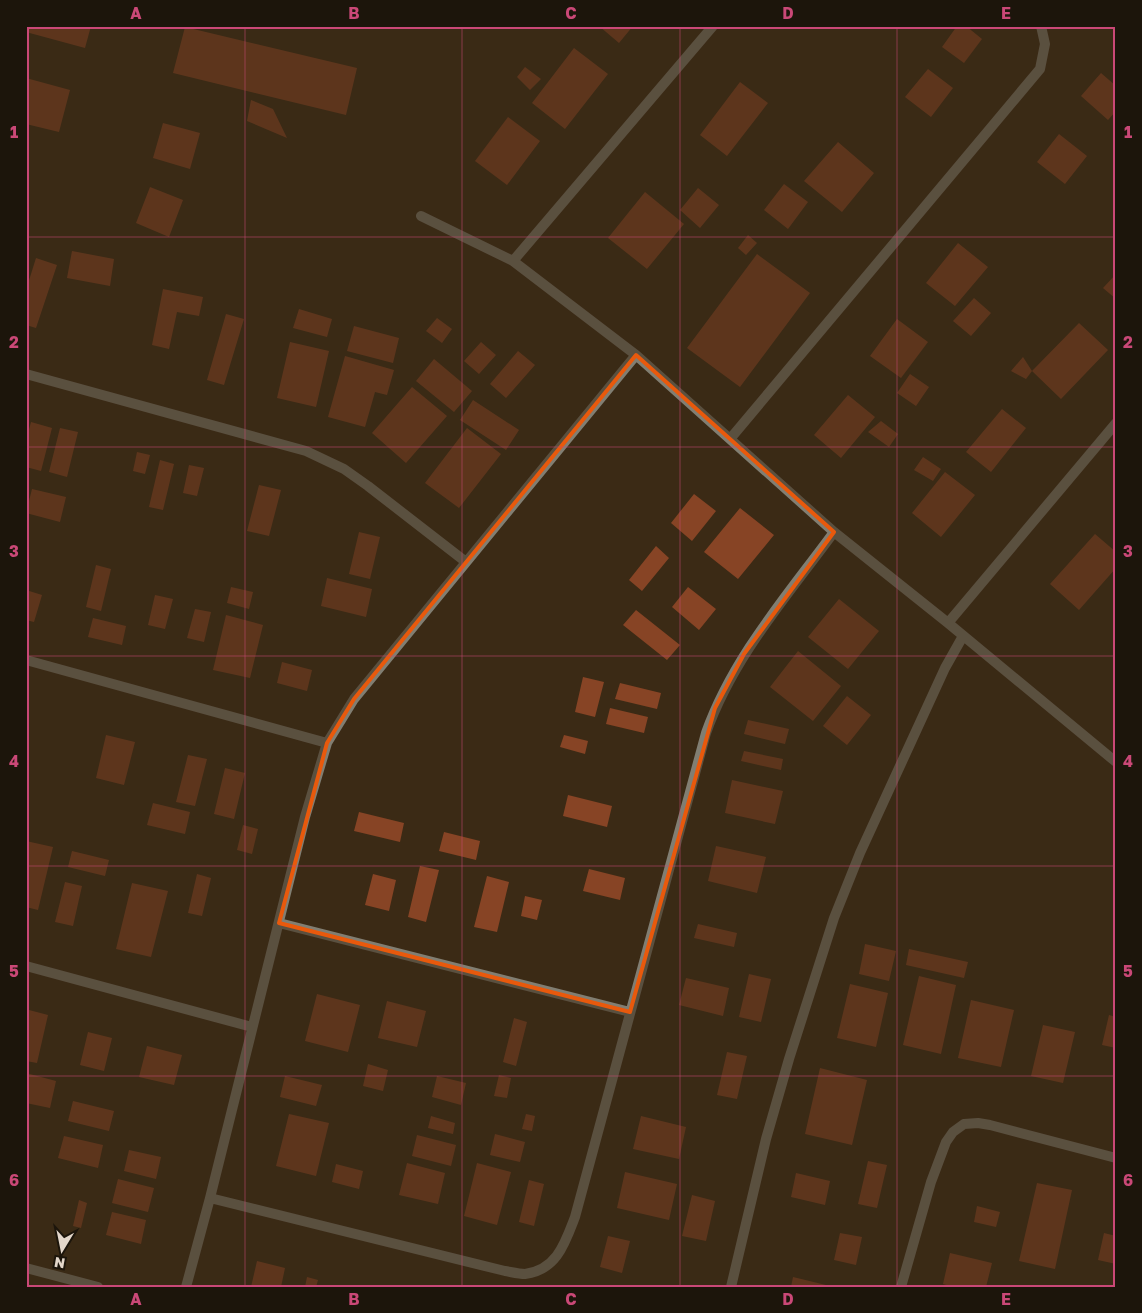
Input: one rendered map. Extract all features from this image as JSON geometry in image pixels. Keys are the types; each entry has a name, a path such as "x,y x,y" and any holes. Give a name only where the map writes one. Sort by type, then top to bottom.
{"street":[{"path":"512,261 713,26"},
{"path":"730,439 1040,69 1045,44 1041,26"},
{"path":"421,216 512,261 636,355 834,532 948,623 1116,762"},
{"path":"186,1287 305,817 327,744 354,699 636,355"},
{"path":"26,374 306,451 344,469 466,562"},
{"path":"948,623 1116,423"},
{"path":"210,1198 505,1271 524,1274 542,1268 555,1259 563,1247 575,1217 701,752 715,708 744,654 834,532"},
{"path":"731,1287 766,1139 789,1059 834,918 860,853 945,668 963,636"},
{"path":"26,660 327,744"},
{"path":"279,923 630,1012"},
{"path":"26,966 252,1027"},
{"path":"901,1287 931,1182 946,1142 953,1132 964,1124 978,1123 990,1125 1116,1158"},
{"path":"26,1268 98,1287"}],"highlighted area":[{"path":"636,355 834,532 744,654 715,708 630,1012 279,923 327,743 354,699"}],"building":[{"path":"26,26 91,26 85,48 26,32"},
{"path":"599,26 633,26 619,43"},
{"path":"957,26 966,26 982,39 964,63 942,47"},
{"path":"185,27 357,68 346,115 173,73"},
{"path":"574,48 608,74 565,129 532,103"},
{"path":"525,67 541,79 530,90 517,77"},
{"path":"928,69 953,88 931,117 905,97"},
{"path":"1101,73 1116,86 1116,111 1108,120 1081,96"},
{"path":"26,78 70,90 59,132 26,124"},
{"path":"740,82 768,103 727,156 700,135"},
{"path":"251,100 273,109 287,138 247,121"},
{"path":"508,117 540,141 507,185 475,161"},
{"path":"163,123 200,133 190,169 153,158"},
{"path":"1059,134 1087,156 1065,184 1037,162"},
{"path":"838,142 874,173 842,212 804,181"},
{"path":"784,184 808,202 788,229 764,210"},
{"path":"150,187 183,200 169,237 136,223"},
{"path":"698,188 719,205 700,228 680,210"},
{"path":"645,192 684,224 647,269 608,238"},
{"path":"748,235 757,243 746,255 738,248"},
{"path":"958,243 988,267 955,306 926,283"},
{"path":"72,251 114,259 110,286 67,278"},
{"path":"757,254 810,293 740,387 687,348"},
{"path":"36,258 57,265 36,328 26,325 26,290"},
{"path":"1116,274 1116,299 1103,288"},
{"path":"163,289 203,297 199,316 177,312 169,349 152,345"},
{"path":"974,298 991,313 971,336 953,321"},
{"path":"299,309 332,319 327,337 293,328"},
{"path":"226,314 244,319 224,385 207,380"},
{"path":"437,318 452,329 442,343 426,331"},
{"path":"897,319 928,342 901,378 870,356"},
{"path":"1079,323 1108,350 1061,399 1032,371"},
{"path":"354,326 399,338 393,363 347,351"},
{"path":"290,342 329,351 316,407 277,398"},
{"path":"481,342 496,355 479,374 464,361"},
{"path":"518,351 535,365 506,398 490,384"},
{"path":"345,356 394,370 387,395 375,392 365,427 328,417"},
{"path":"1023,357 1032,371 1026,379 1011,371"},
{"path":"434,359 472,391 454,412 416,381"},
{"path":"910,374 929,387 916,406 897,393"},
{"path":"412,387 447,416 406,463 372,433"},
{"path":"848,395 875,417 841,458 814,435"},
{"path":"473,400 519,430 506,450 460,420"},
{"path":"1002,409 1026,428 991,472 966,452"},
{"path":"881,421 898,434 889,447 868,432"},
{"path":"31,422 52,428 41,471 26,467 26,441"},
{"path":"60,428 78,432 67,477 49,472"},
{"path":"467,428 501,454 459,508 425,483"},
{"path":"137,452 150,455 145,474 133,471"},
{"path":"923,457 941,469 933,481 914,470"},
{"path":"160,460 174,464 163,510 149,507"},
{"path":"189,465 204,468 197,496 183,493"},
{"path":"945,472 975,495 941,537 912,513"},
{"path":"259,485 281,490 269,536 247,531"},
{"path":"32,489 66,497 60,522 26,513"},
{"path":"694,494 716,511 692,541 671,523"},
{"path":"740,508 774,535 738,579 704,552"},
{"path":"359,532 380,537 370,579 349,574"},
{"path":"1095,534 1116,552 1116,568 1079,610 1050,584"},
{"path":"656,546 669,558 642,591 629,580"},
{"path":"96,565 111,569 101,611 86,607"},
{"path":"327,578 372,589 366,617 321,606"},
{"path":"231,587 253,592 249,609 227,603"},
{"path":"688,587 716,609 699,630 672,607"},
{"path":"26,590 42,595 34,622 26,620"},
{"path":"155,595 173,599 165,629 148,625"},
{"path":"839,599 879,631 848,669 808,637"},
{"path":"195,609 211,612 204,642 187,638"},
{"path":"636,610 680,645 667,660 623,625"},
{"path":"226,615 263,625 250,678 213,670"},
{"path":"93,618 126,626 122,645 88,637"},
{"path":"798,651 841,686 813,721 770,687"},
{"path":"282,662 312,670 307,691 277,683"},
{"path":"583,677 604,682 595,717 575,712"},
{"path":"620,683 661,693 657,709 615,699"},
{"path":"847,696 871,715 847,745 823,726"},
{"path":"610,708 648,717 644,733 606,724"},
{"path":"748,720 789,729 785,744 744,734"},
{"path":"106,735 135,742 124,785 96,778"},
{"path":"564,735 588,741 585,754 560,747"},
{"path":"744,751 783,759 781,770 741,761"},
{"path":"188,755 207,759 195,806 176,802"},
{"path":"225,768 245,773 234,819 214,814"},
{"path":"732,780 783,791 775,824 725,813"},
{"path":"568,795 612,806 607,827 563,816"},
{"path":"153,803 190,812 185,834 147,825"},
{"path":"359,812 404,823 400,842 354,831"},
{"path":"243,825 258,829 252,854 237,850"},
{"path":"444,832 480,841 476,860 439,851"},
{"path":"26,841 53,847 38,910 26,907"},
{"path":"716,846 766,857 757,893 708,881"},
{"path":"72,851 109,860 105,876 68,867"},
{"path":"420,866 439,870 426,922 408,917"},
{"path":"589,869 625,878 620,900 583,891"},
{"path":"197,874 211,878 202,916 188,913"},
{"path":"373,874 396,880 389,911 365,905"},
{"path":"487,876 509,882 497,932 474,927"},
{"path":"65,882 82,886 73,926 55,922"},
{"path":"132,883 168,891 151,957 116,949"},
{"path":"525,896 542,900 537,920 521,916"},
{"path":"698,924 737,933 734,947 694,938"},
{"path":"865,944 896,951 889,981 859,974"},
{"path":"909,949 968,962 964,978 906,965"},
{"path":"749,974 771,979 761,1022 739,1017"},
{"path":"919,976 956,985 941,1054 903,1045"},
{"path":"686,978 729,988 723,1016 679,1005"},
{"path":"850,984 888,993 876,1047 837,1038"},
{"path":"317,994 360,1005 348,1052 305,1041"},
{"path":"971,1000 1014,1010 1001,1067 958,1058"},
{"path":"387,1001 426,1011 417,1047 378,1038"},
{"path":"29,1010 48,1015 37,1063 26,1061 26,1022"},
{"path":"1109,1015 1116,1017 1116,1048 1102,1045"},
{"path":"514,1018 527,1022 516,1066 503,1062"},
{"path":"1043,1025 1075,1032 1063,1083 1031,1076"},
{"path":"88,1032 112,1038 104,1071 80,1065"},
{"path":"147,1046 182,1055 174,1085 139,1077"},
{"path":"727,1052 747,1056 737,1099 717,1095"},
{"path":"368,1064 388,1070 383,1091 363,1086"},
{"path":"820,1068 867,1080 852,1145 805,1134"},
{"path":"26,1073 56,1081 50,1108 26,1103"},
{"path":"499,1075 511,1078 507,1098 494,1096"},
{"path":"285,1076 322,1085 316,1106 280,1097"},
{"path":"437,1076 466,1083 461,1105 432,1097"},
{"path":"73,1101 114,1111 109,1131 68,1121"},
{"path":"289,1114 329,1123 316,1176 276,1166"},
{"path":"526,1114 535,1116 532,1131 522,1129"},
{"path":"431,1116 455,1123 453,1134 428,1128"},
{"path":"641,1116 686,1127 679,1159 633,1149"},
{"path":"495,1134 525,1142 520,1162 490,1155"},
{"path":"417,1135 456,1145 451,1166 412,1156"},
{"path":"64,1136 103,1145 98,1168 58,1158"},
{"path":"129,1150 161,1157 156,1179 124,1171"},
{"path":"868,1161 887,1165 877,1208 858,1204"},
{"path":"407,1163 445,1173 438,1204 399,1195"},
{"path":"477,1163 511,1172 497,1225 464,1216"},
{"path":"336,1164 363,1171 359,1189 332,1182"},
{"path":"625,1172 677,1184 669,1220 617,1208"},
{"path":"796,1173 830,1181 825,1205 791,1197"},
{"path":"118,1179 154,1188 148,1212 112,1203"},
{"path":"529,1180 544,1184 534,1226 519,1222"},
{"path":"1037,1183 1072,1190 1055,1269 1019,1261"},
{"path":"692,1195 715,1201 706,1241 682,1236"},
{"path":"79,1200 87,1203 81,1228 73,1226"},
{"path":"977,1206 1000,1212 996,1227 974,1222"},
{"path":"112,1212 146,1220 141,1244 106,1235"},
{"path":"840,1233 862,1237 856,1265 834,1260"},
{"path":"1104,1233 1116,1236 1116,1264 1098,1260"},
{"path":"608,1236 630,1241 622,1273 600,1267"},
{"path":"950,1253 992,1263 986,1287 953,1287 943,1284"},
{"path":"257,1261 285,1268 281,1287 251,1287"},
{"path":"307,1277 318,1280 316,1287 305,1287"},
{"path":"793,1277 830,1286 830,1287 791,1287"}]}
